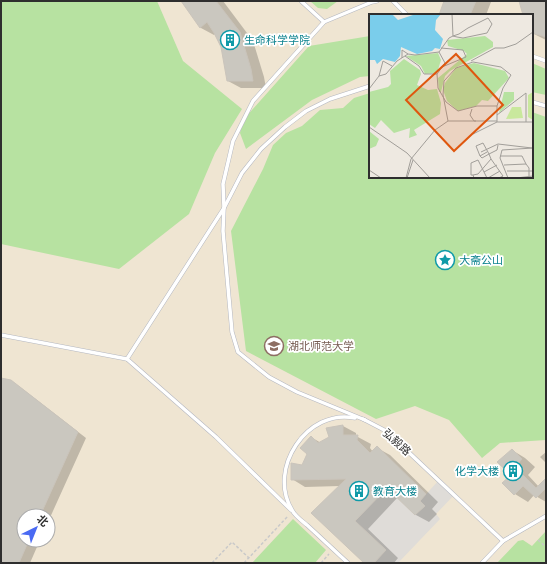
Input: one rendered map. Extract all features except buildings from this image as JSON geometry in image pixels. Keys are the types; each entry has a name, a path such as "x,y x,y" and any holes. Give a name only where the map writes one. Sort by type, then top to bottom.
{"lane":[{"path":"301,1 324,22"},
{"path":"365,420 311,398 269,378 238,352 232,332 223,231 223,184 233,141 253,101 324,22 377,1"},
{"path":"393,1 406,14"},
{"path":"533,56 546,62"},
{"path":"127,359 224,208 242,173 261,149 284,127 306,111 330,99 369,86"},
{"path":"533,102 546,106"},
{"path":"1,335 127,359 216,437 292,511"},
{"name":"弘毅路","path":"348,563 292,511 287,499 284,484 288,460 297,442 312,428 325,421 338,418 351,417 365,420 386,430 503,541"},
{"path":"482,563 503,541 546,516"}],"path":[{"path":"244,563 292,511"},
{"path":"538,540 546,547"},
{"path":"212,563 232,542 249,558"},
{"path":"321,563 333,550"}],"shaded area":[{"name":"湖北师范大学","path":"1,1 546,1 546,563 1,563"},
{"path":"439,480 454,495 436,514 440,519 398,563 374,563 386,550 355,521 387,488 415,515 425,506 420,501"}],"green space":[{"path":"1,1 157,1 183,61 242,109 215,153 189,214 119,269 1,244"},
{"path":"310,1 338,1 327,9 318,8"},
{"path":"369,36 369,76 360,77 312,100 246,149 240,133 243,120 309,46"},
{"path":"533,63 546,69 546,95 533,92"},
{"path":"369,93 369,178 533,178 533,112 546,117 546,440 500,443 482,458 449,420 415,406 376,419 246,351 231,231 263,169 273,145 286,133 302,126 320,110 343,108 354,98"},
{"path":"293,519 326,550 315,563 252,563"},
{"path":"546,531 546,563 497,563 518,541 523,540 532,546"}],"place":[{"name":"生命科学学院","path":"230,40"},
{"name":"大斋公山","path":"445,260"},
{"name":"湖北师范大学","path":"274,346"},
{"name":"化学大楼","path":"513,471"},
{"name":"教育大楼","path":"359,491"}]}
